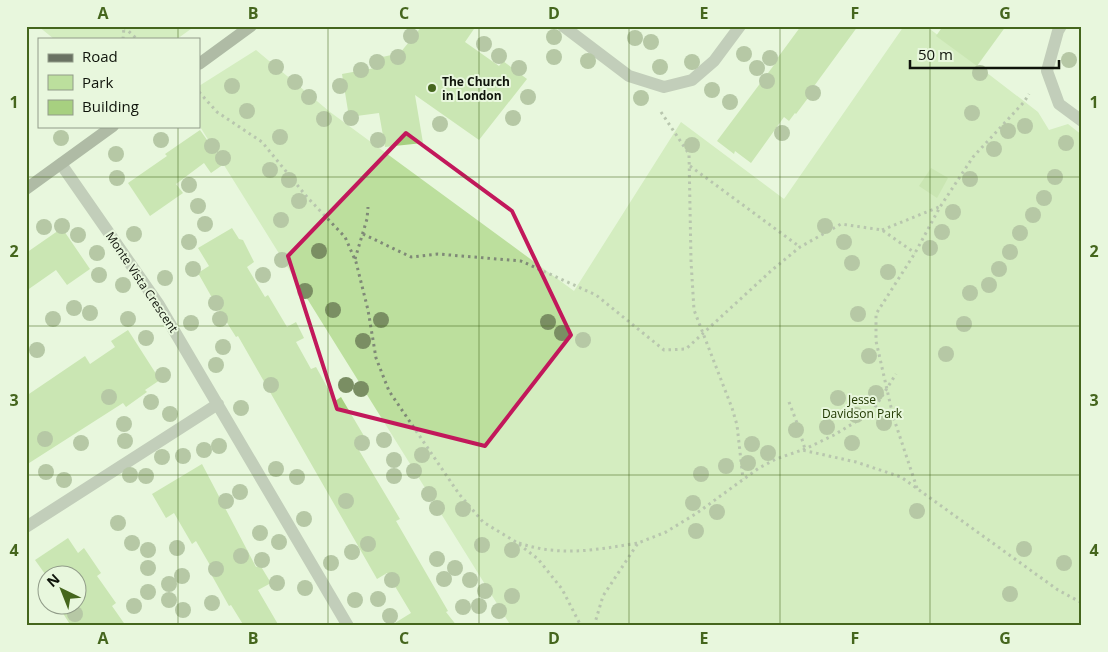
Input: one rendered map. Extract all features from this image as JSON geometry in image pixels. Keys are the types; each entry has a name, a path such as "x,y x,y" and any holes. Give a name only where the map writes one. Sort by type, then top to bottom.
{"street":[{"path":"200,63 251,26"},
{"path":"563,26 629,76 664,87 692,80 714,61 740,26"},
{"path":"1061,26 1047,71 1060,104 1082,121"},
{"path":"26,189 110,128"},
{"name":"Monte Vista Crescent","path":"61,164 159,304 348,626"},
{"path":"26,527 218,404"}],"path":[{"path":"124,27 136,38"},
{"path":"200,93 217,112 262,142 307,197 344,237 355,260 368,310 376,358 389,391 459,494 483,522 516,542 538,559 562,589 580,626"},
{"path":"917,488 893,416 876,341 876,314 940,207 973,157 1024,102 1029,94"},
{"path":"661,112 689,154 694,310 732,408 737,426 743,479"},
{"path":"689,165 800,247"},
{"path":"355,260 368,207"},
{"path":"882,230 940,207"},
{"path":"362,234 411,257 438,254 521,261 596,295 664,350 686,350 772,270 800,247 841,224 882,230 914,253"},
{"path":"516,542 537,549 579,552 638,542 666,532 698,513 743,479 776,459 803,450 834,435 872,412 896,374"},
{"path":"789,402 797,423 803,450"},
{"path":"803,450 856,462 901,477 1058,590 1082,603"},
{"path":"594,626 603,596 638,542"}],"highlighted area":[{"path":"406,133 512,211 571,335 485,446 337,409 288,256"}],"green space":[{"path":"38,26 195,26 178,38 53,38"},
{"name":"Jesse Davidson Park","path":"904,26 926,26 1038,112 1049,130 1068,124 1082,135 1082,626 511,626 200,127 200,85 256,50 330,112 574,291 681,122 784,199"}],"building":[{"name":"The Church in London","path":"422,26 476,26 465,42 499,66 503,61 527,79 479,140 415,95 423,143 385,147 379,113 349,117 342,74 380,67 378,58 400,53"},
{"path":"801,26 858,26 796,114 789,121 784,117 751,163 735,151 734,154 717,141"},
{"path":"943,26 1006,26 977,66 936,36"},
{"path":"200,130 224,164 211,173 204,163 176,184 183,193 150,216 128,183"},
{"path":"931,168 948,178 937,198 919,186"},
{"path":"62,228 90,269 67,285 56,270 26,291 26,253"},
{"path":"232,228 239,239 243,240 254,262 247,267 265,297 268,295 287,327 296,322 304,338 296,342 311,369 316,367 335,401 341,397 364,436 354,442 400,519 396,521 448,611 446,612 457,626 390,626 411,613 387,573 377,579 238,336 236,337 198,273 209,266 198,248"},
{"path":"128,330 160,380 126,407 123,403 26,465 26,396 85,356 90,364 115,347 111,341"},
{"path":"202,464 256,567 260,565 271,583 258,590 279,626 244,626 231,605 229,606 211,574 214,572 196,541 192,544 174,513 166,518 152,494"},
{"path":"68,538 78,553 84,548 101,573 97,576 116,603 112,606 126,626 71,626 63,614 88,614 88,564 38,564 35,560"}],"place":[{"name":"The Church in London","path":"432,88"}]}
